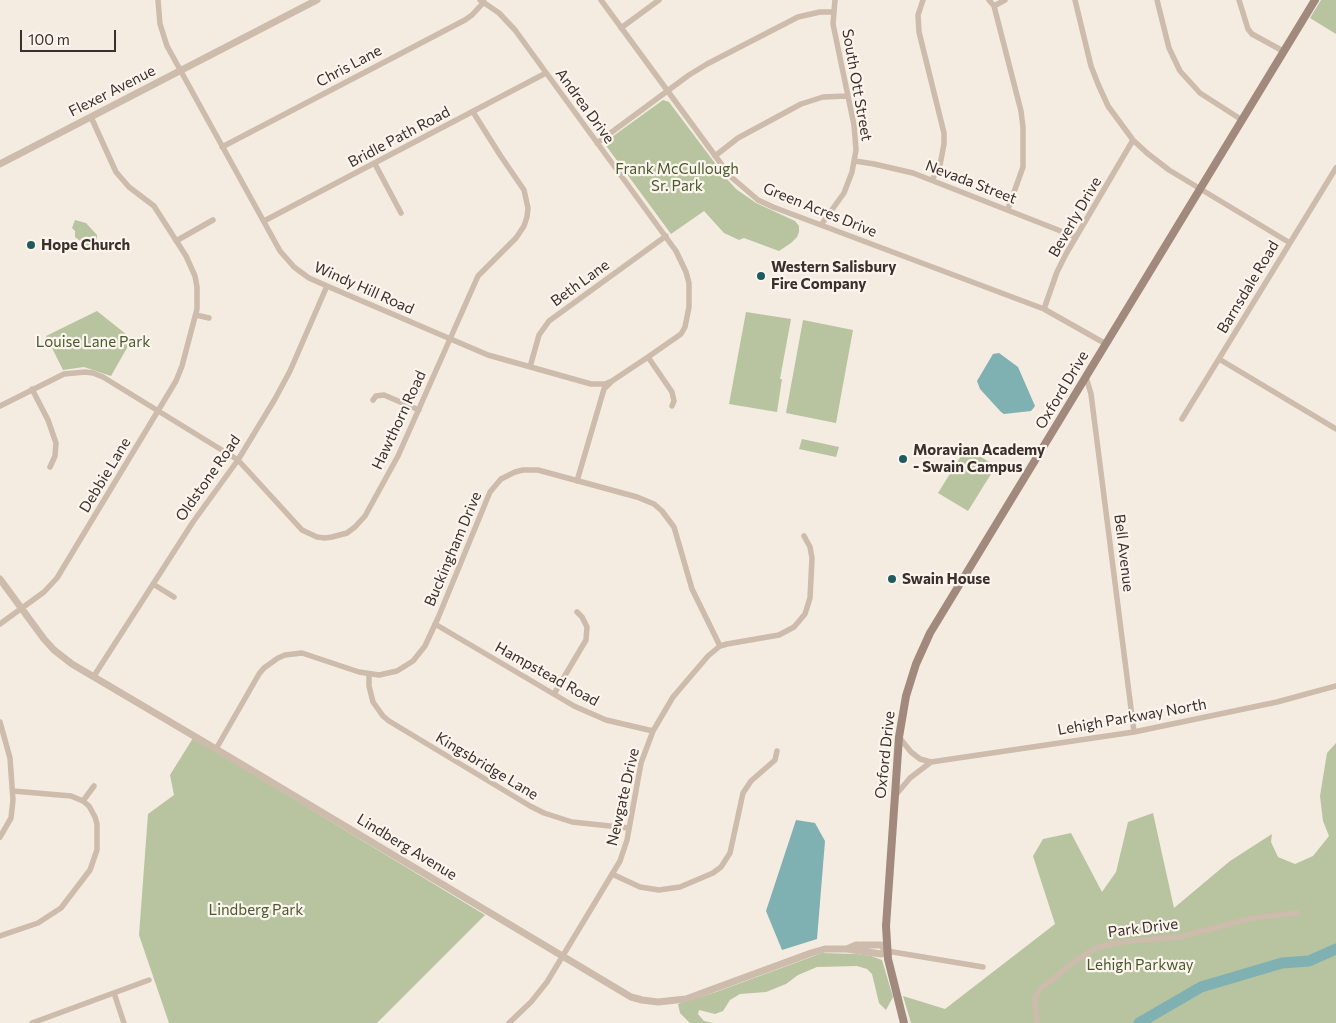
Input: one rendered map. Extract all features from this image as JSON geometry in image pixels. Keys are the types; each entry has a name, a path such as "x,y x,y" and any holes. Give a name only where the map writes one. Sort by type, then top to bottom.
{"main road":[{"name":"Oxford Drive","path":"904,1023 886,950 886,926 898,737 910,680 930,633 1315,0"}],"street":[{"name":"Windy Hill Road","path":"158,0 158,14 162,34 180,71 280,251 294,267 309,278 449,340 488,355 591,384 605,384 612,381"},
{"name":"Flexer Avenue","path":"0,164 317,0"},
{"name":"Green Acres Drive","path":"601,0 715,156 739,184 758,200 1044,309 1106,344"},
{"path":"621,28 659,0"},
{"name":"South Ott Street","path":"822,225 844,193 854,161 856,136 834,34 833,12 835,0"},
{"path":"923,0 918,15 918,32 944,139 943,155 932,180"},
{"path":"989,0 994,6 1021,111 1024,138 1021,175 1008,209"},
{"path":"994,6 1006,0"},
{"path":"1075,0 1091,66 1098,84 1108,106 1133,140 1157,161 1290,243"},
{"path":"1157,0 1169,48 1180,71 1189,83 1208,100 1242,120"},
{"path":"1239,0 1248,29 1252,34 1283,51"},
{"name":"Andrea Drive","path":"482,1 508,22 666,236 686,272 689,289 689,307 685,327 680,334 612,381 601,395 577,480"},
{"name":"Chris Lane","path":"222,147 465,20 472,15 482,1"},
{"path":"597,143 689,75 707,64 786,22 811,13 833,12"},
{"name":"Bridle Path Road","path":"264,222 546,73"},
{"path":"715,156 738,138 801,104 823,97 847,96"},
{"name":"Hawthorn Road","path":"0,406 64,374 85,372 103,377 238,460 302,530 317,537 332,537 340,536 355,527 365,516 398,456 478,276 521,232 527,217 527,199 521,183 500,156 473,112"},
{"name":"Debbie Lane","path":"0,624 44,592 57,578 176,381 196,315 198,298 195,276 186,256 154,206 129,187 116,172 91,117"},
{"name":"Beverly Drive","path":"1044,309 1057,272 1133,140"},
{"name":"Nevada Street","path":"854,161 894,168 932,180 1076,236"},
{"path":"375,164 401,213"},
{"name":"Barnsdale Road","path":"1182,419 1336,168"},
{"path":"176,241 212,220"},
{"name":"Beth Lane","path":"530,367 540,335 549,321 666,236"},
{"name":"Oldstone Road","path":"94,676 193,522 238,460 283,385 327,286"},
{"path":"196,315 209,318"},
{"path":"648,357 672,392 674,402 672,406"},
{"path":"1219,359 1336,429"},
{"name":"Bell Avenue","path":"1086,378 1091,394 1134,732"},
{"path":"32,389 48,420 56,443 56,456 50,467"},
{"path":"373,400 376,396 384,395 419,410"},
{"name":"Buckingham Drive","path":"216,748 259,674 278,658 294,653 310,655 369,674 388,674 413,661 425,646 487,499 496,484 515,472 530,469 577,480 645,500 662,511 669,518 678,536 688,577 697,601 720,646"},
{"path":"720,646 779,635 794,627 805,614 810,598 812,558 810,548 804,536"},
{"name":"Lindberg Avenue","path":"0,579 54,650 72,664 216,748 623,993 642,1000 658,1002 686,999 811,953 825,949 847,949 856,945 880,945 886,950 983,967"},
{"path":"152,584 174,597"},
{"path":"554,694 586,640 587,628 578,612"},
{"name":"Hampstead Road","path":"435,624 574,706 606,720 653,731"},
{"name":"Newgate Drive","path":"509,1023 539,992 612,874 625,849 638,772 653,731 662,714 680,687 708,656 720,646"},
{"name":"Kingsbridge Lane","path":"369,674 369,686 373,702 389,722 530,806 551,816 572,822 629,828"},
{"name":"Lehigh Parkway North","path":"894,796 910,778 931,762 1134,732 1277,702 1336,686"},
{"path":"0,722 10,758 12,791 11,818 0,837"},
{"path":"898,737 920,759 931,762"},
{"path":"612,874 640,887 659,890 680,887 714,873 721,867 730,853 743,793 751,781 775,760 777,751"},
{"path":"83,801 94,786"},
{"path":"0,936 38,923 53,915 67,901 90,870 97,850 97,824 93,812 83,801 71,796 12,791"},
{"name":"Park Drive","path":"1037,1023 1035,998 1040,989 1078,959 1098,947 1122,942 1186,936 1253,918 1297,913"},
{"path":"32,1023 149,980"},
{"path":"114,993 124,1023"}],"green space":[{"path":"1321,0 1336,0 1336,34 1310,18"},
{"name":"Frank McCullough Sr. Park","path":"663,100 669,102 736,189 756,203 795,221 799,226 799,232 791,243 779,251 744,238 739,240 724,233 704,211 671,234 606,144 609,139"},
{"path":"75,220 86,223 97,235 97,240 87,246 75,237 75,231 72,228"},
{"name":"Louise Lane Park","path":"97,311 132,339 111,376 84,367 63,370 46,336"},
{"path":"746,312 791,319 780,379 782,379 777,412 729,404"},
{"path":"803,320 853,330 836,423 786,413"},
{"path":"802,439 839,447 836,457 799,449"},
{"path":"966,448 996,466 968,511 938,493"},
{"name":"Lindberg Park","path":"193,738 485,915 377,1023 169,1023 139,935 148,814 174,795 170,775"},
{"name":"Lehigh Parkway","path":"1336,743 1336,1023 911,1023 903,996 945,1009 1055,924 1033,856 1043,839 1071,833 1102,892 1116,872 1128,822 1153,813 1174,908 1230,861 1272,834 1271,842 1278,857 1295,864 1313,856 1329,836 1323,821 1320,796 1327,753"},
{"path":"822,953 857,954 882,960 893,997 886,1010 879,1003 872,974 867,969 857,966 817,967 798,975 786,984 766,992 740,994 730,1000 723,1011 715,1014 699,1010 698,1014 704,1021 713,1023 690,1023 680,1013 678,1004"}],"water":[{"path":"999,353 1018,367 1035,406 1031,411 1004,414 980,389 977,381 993,354"},
{"path":"796,820 815,823 825,841 817,939 782,950 766,911"}],"waterway":[{"path":"1139,1023 1201,987 1282,963 1309,961 1336,949"}],"place":[{"name":"Hope Church","path":"31,245"},
{"name":"Western Salisbury Fire Company","path":"761,276"},
{"name":"Moravian Academy - Swain Campus","path":"903,459"},
{"name":"Swain House","path":"892,579"}]}
